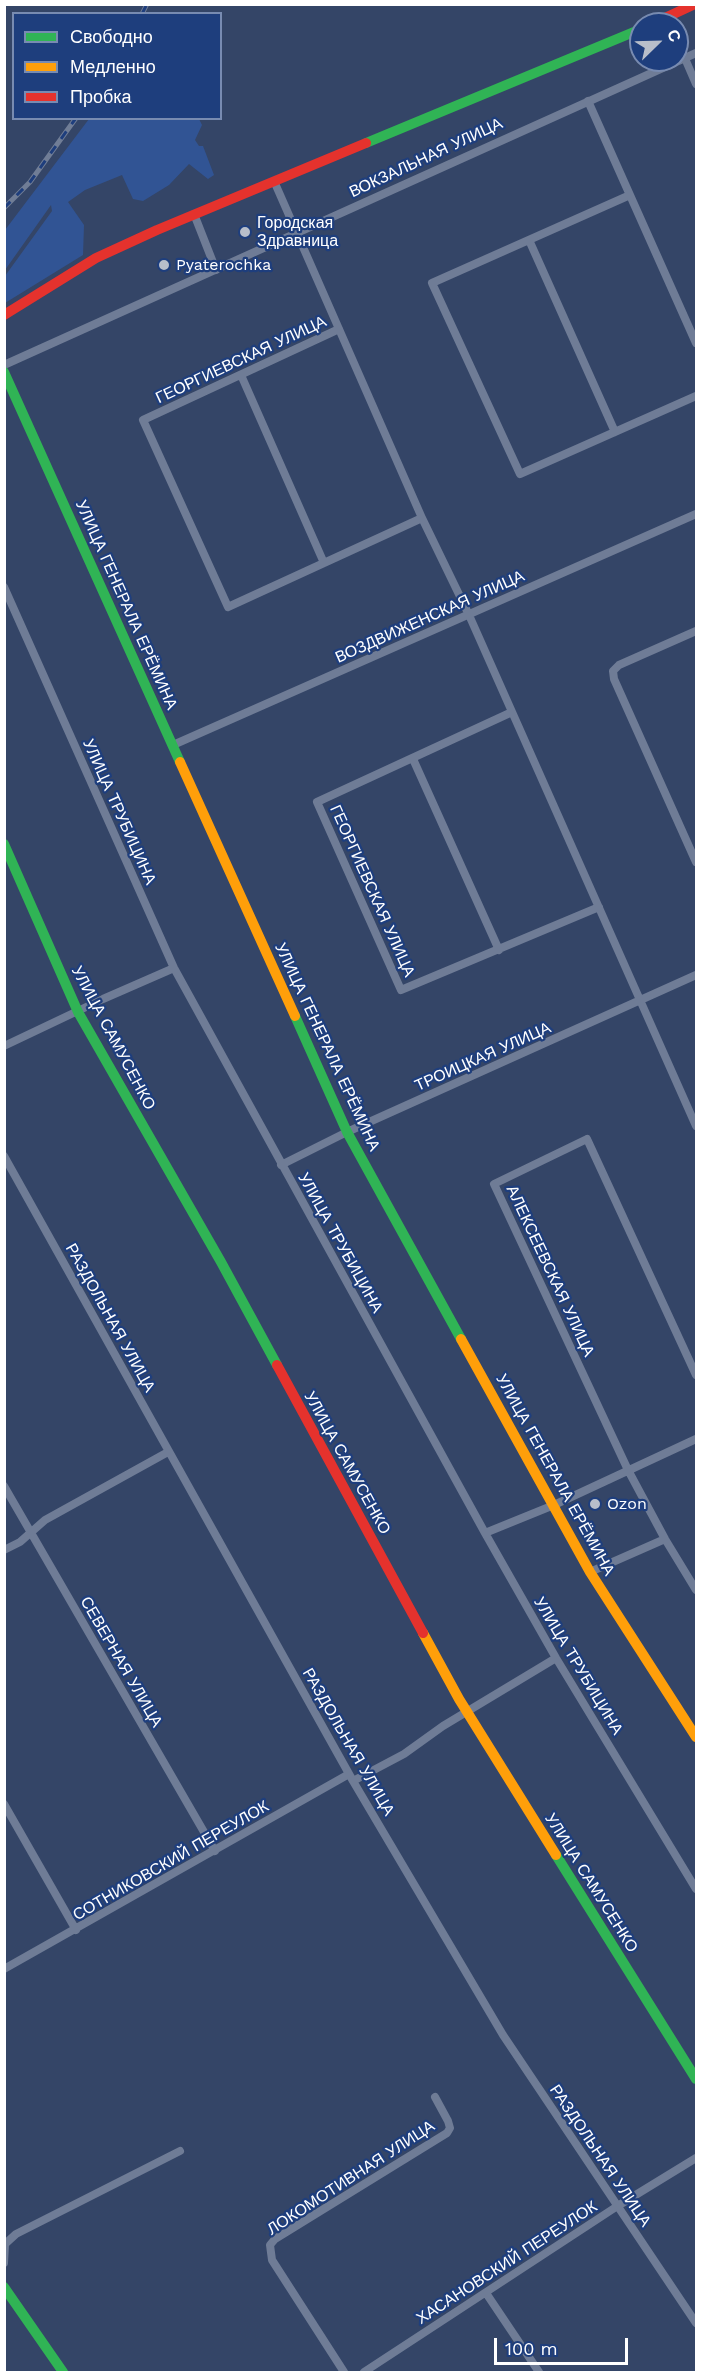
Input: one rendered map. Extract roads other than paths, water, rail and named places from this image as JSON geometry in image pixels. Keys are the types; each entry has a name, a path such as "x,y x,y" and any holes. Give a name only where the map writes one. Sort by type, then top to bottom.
{"street":[{"path":"682,12 695,4"},
{"name":"ВОКЗАЛЬНАЯ УЛИЦА","path":"4,315 96,258 194,214 629,34"},
{"path":"689,67 696,84"},
{"name":"ВОКЗАЛЬНАЯ УЛИЦА","path":"4,365 652,72"},
{"path":"588,101 696,343"},
{"name":"ГЕОРГИЕВСКАЯ УЛИЦА","path":"274,181 422,518 469,615 696,1126"},
{"path":"630,195 432,283 519,474 696,396"},
{"path":"194,214 216,270"},
{"path":"529,240 615,432"},
{"name":"ГЕОРГИЕВСКАЯ УЛИЦА","path":"339,329 143,420 228,607 422,518"},
{"name":"УЛИЦА ГЕНЕРАЛА ЕРЁМИНА","path":"4,372 347,1132 590,1572 696,1737"},
{"path":"241,375 324,563"},
{"name":"ВОЗДВИЖЕНСКАЯ УЛИЦА","path":"173,745 696,514"},
{"name":"УЛИЦА ТРУБИЦИНА","path":"4,587 174,968 485,1533 556,1658 696,1889"},
{"path":"696,631 619,665 613,670 614,679 696,862"},
{"name":"ГЕОРГИЕВСКАЯ УЛИЦА","path":"512,712 317,802 401,990 599,907"},
{"path":"413,759 499,950"},
{"name":"УЛИЦА САМУСЕНКО","path":"4,844 78,1011 221,1262 467,1712 696,2079"},
{"path":"4,1047 174,968"},
{"name":"ТРОИЦКАЯ УЛИЦА","path":"281,1165 347,1132 696,975"},
{"name":"АЛЕКСЕЕВСКАЯ УЛИЦА","path":"628,1470 494,1184 587,1139 696,1375"},
{"name":"РАЗДОЛЬНАЯ УЛИЦА","path":"4,1156 351,1778 502,2035 696,2323"},
{"path":"485,1533 554,1505 696,1439"},
{"path":"4,1550 20,1542 45,1520 168,1452"},
{"path":"628,1470 665,1539 696,1590"},
{"name":"СЕВЕРНАЯ УЛИЦА","path":"4,1486 215,1851"},
{"path":"590,1572 665,1539"},
{"name":"СОТНИКОВСКИЙ ПЕРЕУЛОК","path":"4,1969 215,1851 351,1778 404,1754 467,1712 556,1658"},
{"path":"4,1804 76,1930"},
{"name":"ЛОКОМОТИВНАЯ УЛИЦА","path":"345,2373 272,2260 270,2245 275,2239 447,2133 450,2128 448,2121 435,2097"},
{"path":"4,2263 5,2244 16,2234 180,2151"},
{"name":"ХАСАНОВСКИЙ ПЕРЕУЛОК","path":"364,2373 616,2207 696,2158"},
{"path":"4,2288 63,2373"},
{"path":"486,2293 538,2373"}],"railway":[{"path":"143,12 147,4"},
{"path":"4,208 30,182 75,120"}],"place":[{"name":"Городская Здравница","path":"245,232"},
{"name":"Pyaterochka","path":"164,265"},
{"name":"Ozon","path":"595,1504"}]}
